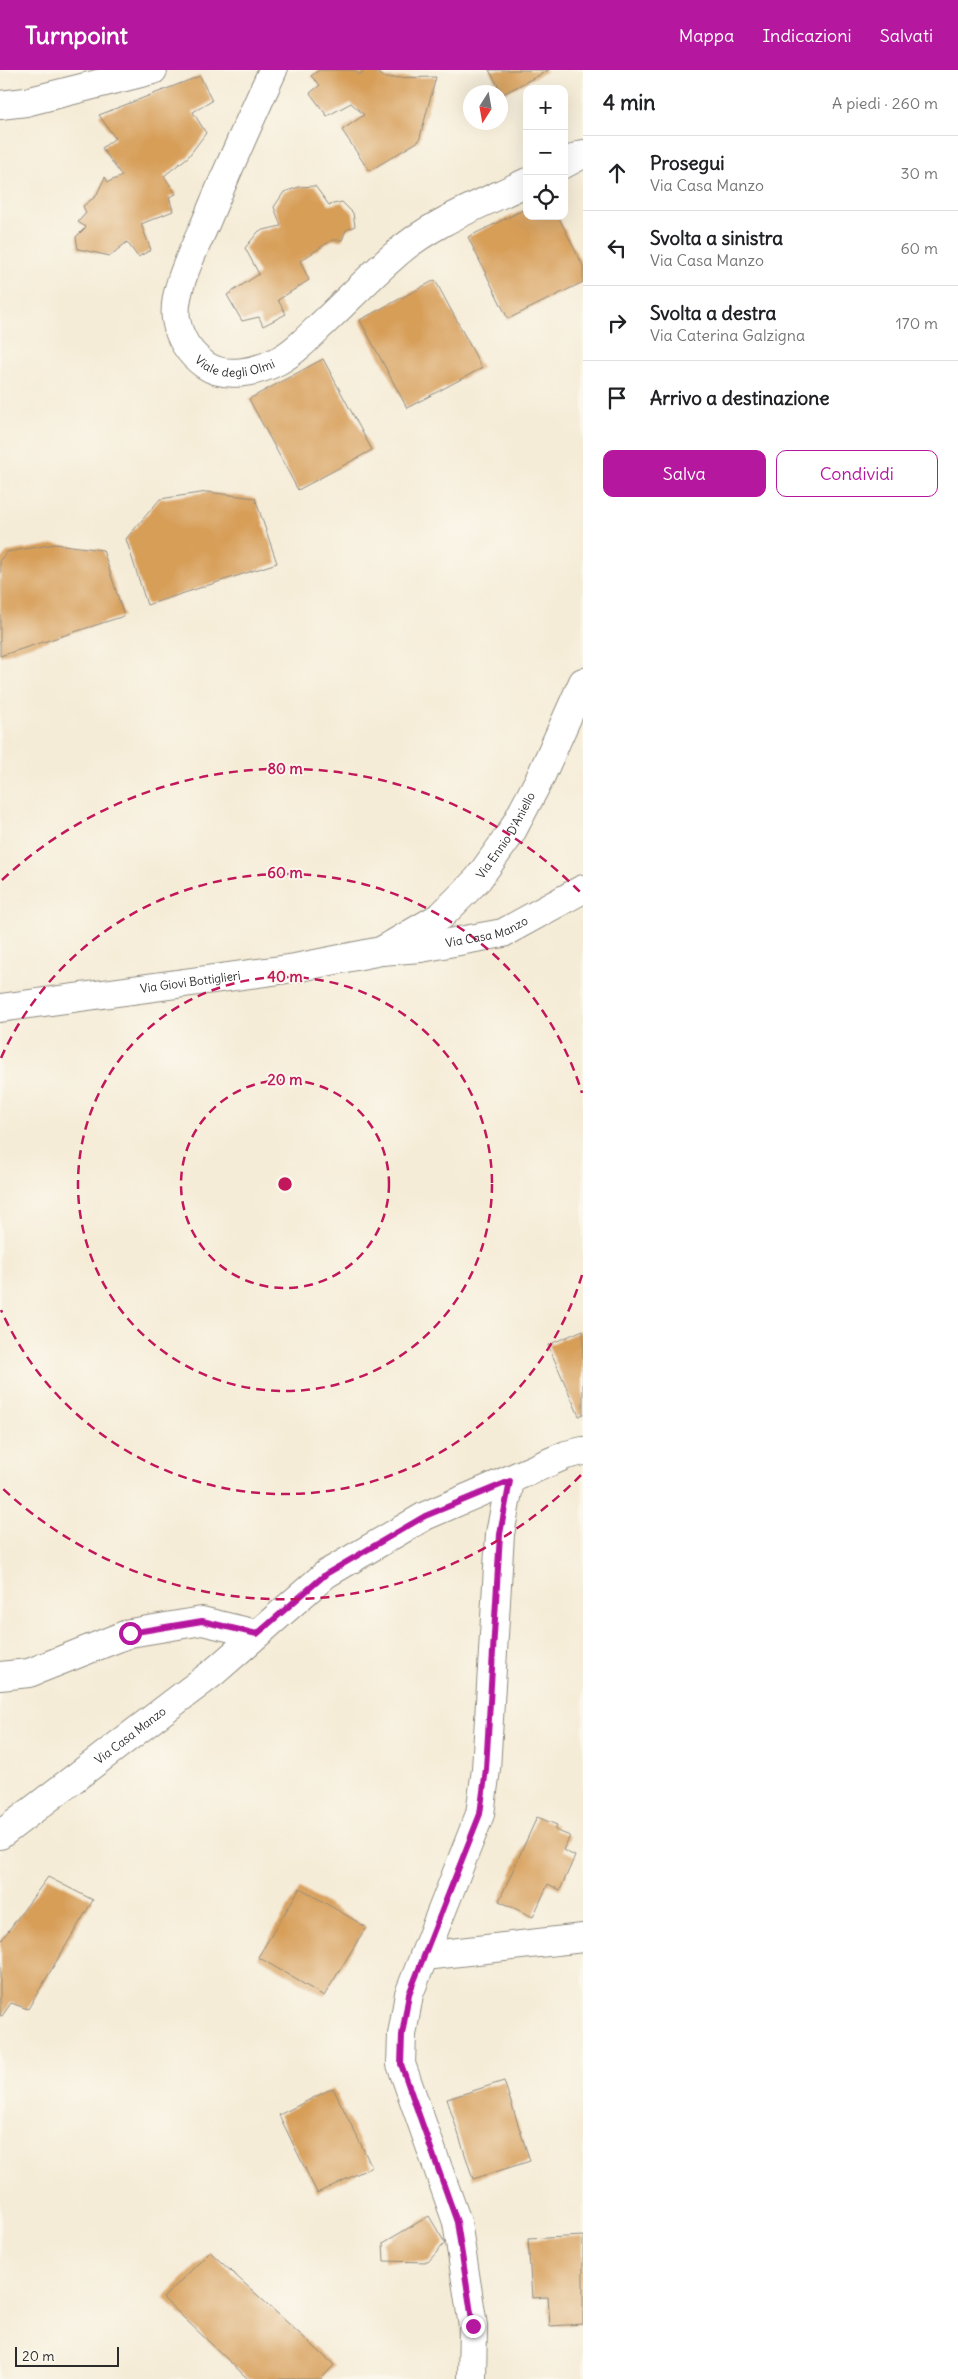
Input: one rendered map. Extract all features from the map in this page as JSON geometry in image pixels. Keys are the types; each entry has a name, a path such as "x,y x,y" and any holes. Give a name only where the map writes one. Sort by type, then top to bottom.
{"street":[{"path":"0,105 26,102 153,70"},
{"name":"Viale degli Olmi","path":"273,70 187,266 178,296 176,318 184,342 194,357 211,369 234,373 255,370 278,361 301,344 396,253 438,225 523,184"},
{"path":"568,162 583,154"},
{"name":"Via Ennio D'Aniello","path":"381,951 441,916 478,879 515,826 540,778 583,682"},
{"name":"Via Casa Manzo","path":"381,951 421,948 503,933 583,889"},
{"name":"Via Giovi Bottiglieri","path":"0,1008 295,968 381,951"},
{"name":"Via Casa Manzo","path":"0,1835 214,1672 326,1574 425,1516 510,1481 566,1455 583,1451"},
{"path":"472,2379 473,2326 457,2222 401,2064 404,2012 480,1814 486,1769 500,1534 510,1481"},
{"path":"0,1676 29,1673 130,1633 202,1621 257,1634"},
{"path":"424,1956 583,1938"}],"building":[{"path":"319,70 356,70 359,75 365,70 373,70 386,78 436,77 419,141 369,171 342,130 364,115 351,103 327,116 310,93 320,85 311,76"},
{"path":"489,70 549,70 508,91 508,85 498,85"},
{"path":"200,76 212,101 193,112 206,133 188,157 164,176 176,194 169,197 173,211 141,224 151,250 138,257 127,242 110,256 78,249 76,237 86,227 78,222 86,213 83,206 96,196 105,177 108,182 122,176 102,148 115,138 99,115"},
{"path":"315,186 329,205 342,202 353,213 355,226 346,230 342,240 332,240 300,261 309,280 278,300 286,314 263,326 259,317 242,321 227,295 259,274 245,248 259,231 281,226 274,207 284,192 299,187"},
{"path":"523,210 523,220 560,220 583,266 583,282 508,319 468,237"},
{"path":"435,280 482,368 407,408 360,320"},
{"path":"323,359 372,450 298,490 249,399"},
{"path":"207,492 255,498 277,563 147,605 126,539 160,499"},
{"path":"55,544 103,550 124,616 0,656 0,560 7,552"},
{"path":"583,1330 583,1414 579,1416 548,1345"},
{"path":"537,1817 557,1825 555,1830 570,1836 563,1850 575,1856 560,1890 548,1884 533,1917 499,1901"},
{"path":"48,1877 93,1900 28,2009 11,2003 2,2016 0,2015 0,1942"},
{"path":"300,1888 366,1927 324,1996 258,1957"},
{"path":"504,2081 530,2161 473,2179 447,2099"},
{"path":"333,2088 372,2167 317,2193 279,2115"},
{"path":"429,2216 445,2243 428,2262 384,2261 383,2243"},
{"path":"583,2236 583,2324 550,2326 548,2297 532,2298 528,2239"},
{"path":"210,2252 334,2365 321,2379 248,2379 163,2298"}],"route":[{"path":"130,1633 202,1621 257,1634 326,1574 425,1516 510,1481 500,1534 486,1769 480,1814 409,1994 404,2012 402,2035 401,2064 457,2222 473,2326"}]}
